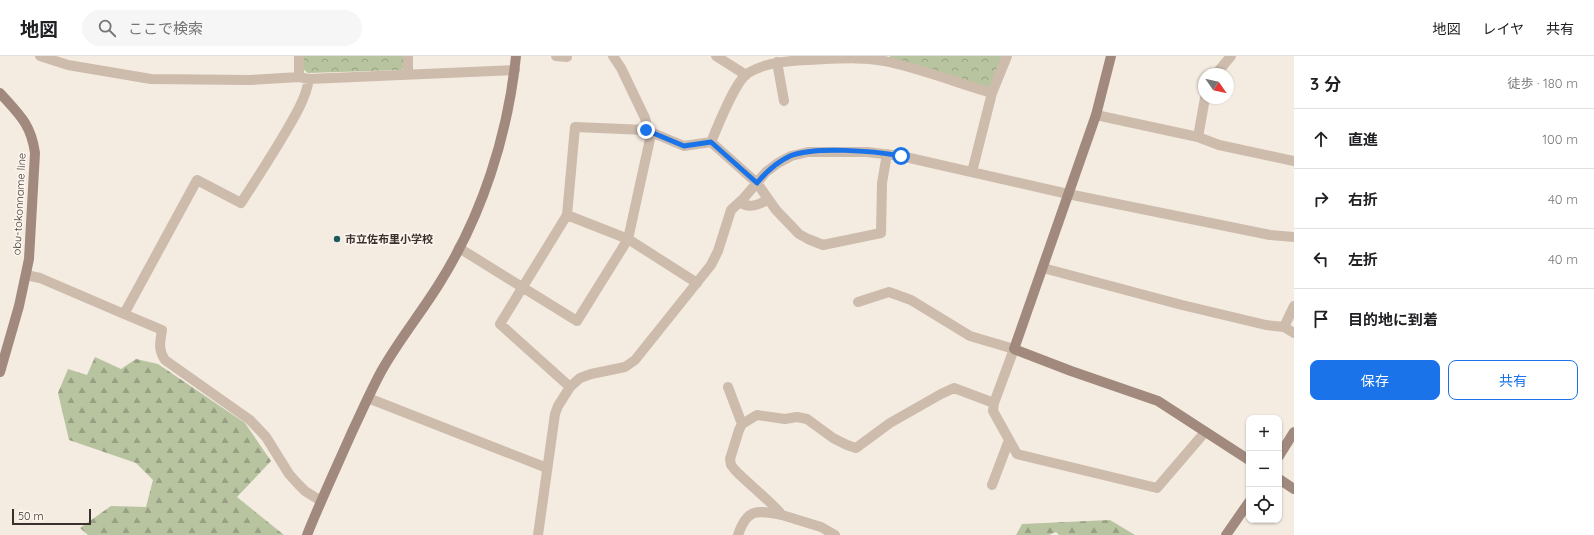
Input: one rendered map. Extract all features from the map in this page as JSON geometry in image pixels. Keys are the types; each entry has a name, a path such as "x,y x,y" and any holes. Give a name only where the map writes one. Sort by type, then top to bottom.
{"street":[{"path":"40,56 68,65 151,79 250,80 515,70"},
{"path":"124,314 197,180 241,203 270,159 294,118 307,88 299,56"},
{"path":"408,56 408,74"},
{"path":"307,535 321,501 382,370 440,283 471,225 500,144 509,104 516,56"},
{"path":"556,56 567,57"},
{"path":"459,248 578,321 628,239 650,140 645,118 621,68 613,56"},
{"path":"716,56 746,75"},
{"path":"972,172 992,93 1007,56"},
{"path":"1111,56 1096,115 994,403 994,411 1017,454 1157,488 1205,432"},
{"path":"1221,68 1231,56"},
{"path":"711,142 735,89 746,75 764,65 782,60 838,58 889,62 992,93"},
{"path":"782,60 784,100"},
{"name":"obu-tokonname line","path":"0,93 27,125 33,138 35,153 31,245 19,306 3,346 0,372"},
{"path":"1198,137 1204,104"},
{"path":"1096,115 1198,137 1219,145 1294,161"},
{"path":"570,386 500,324 567,215 575,127 649,131 684,146 711,142"},
{"path":"711,142 757,183 776,210 799,234 823,245 881,233 882,183 887,154"},
{"path":"538,535 555,414 570,386 580,378 591,374 625,367 635,360 711,265 718,251 731,210 740,202 766,172 791,156 808,152 867,152 887,154 1068,194 1270,235 1294,237"},
{"path":"740,202 743,205 749,206 758,204 768,199"},
{"path":"567,215 628,239 697,283"},
{"path":"1043,268 1182,305 1266,325 1284,327 1294,333"},
{"path":"26,275 40,278 162,330 160,347 165,360 250,420 266,437 294,479 305,491 321,501"},
{"path":"858,302 889,292 911,300 970,336 1014,349 1071,371 1158,401 1246,458"},
{"path":"1284,327 1294,306"},
{"path":"728,387 742,424"},
{"path":"782,515 781,511 762,496 731,466 730,458 742,424 757,415 786,419 797,417 807,418 833,438 856,448 890,423 954,388 994,403"},
{"path":"368,398 547,468"},
{"path":"1282,451 1294,432"},
{"path":"992,485 1009,440"},
{"path":"1282,481 1294,489"},
{"path":"1226,535 1246,506"},
{"path":"738,535 741,524 745,518 752,513 759,511 782,515 821,527 835,535"}],"green space":[{"path":"303,56 404,56 405,66 402,70 308,73 303,69"},
{"path":"890,56 1007,56 992,93 889,62"},
{"path":"95,357 121,369 136,359 158,364 245,423 271,461 237,497 284,535 88,535 80,528 111,506 146,507 153,480 136,463 69,440 58,393 68,369 87,375"},
{"path":"1110,520 1135,535 1059,535 1056,532 1049,535 1016,535 1022,524"}],"place":[{"name":"市立佐布里小学校","path":"337,239"}],"route":[{"path":"646,130 684,146 711,142 757,183 766,172 791,156 808,152 867,152 901,156"}]}
